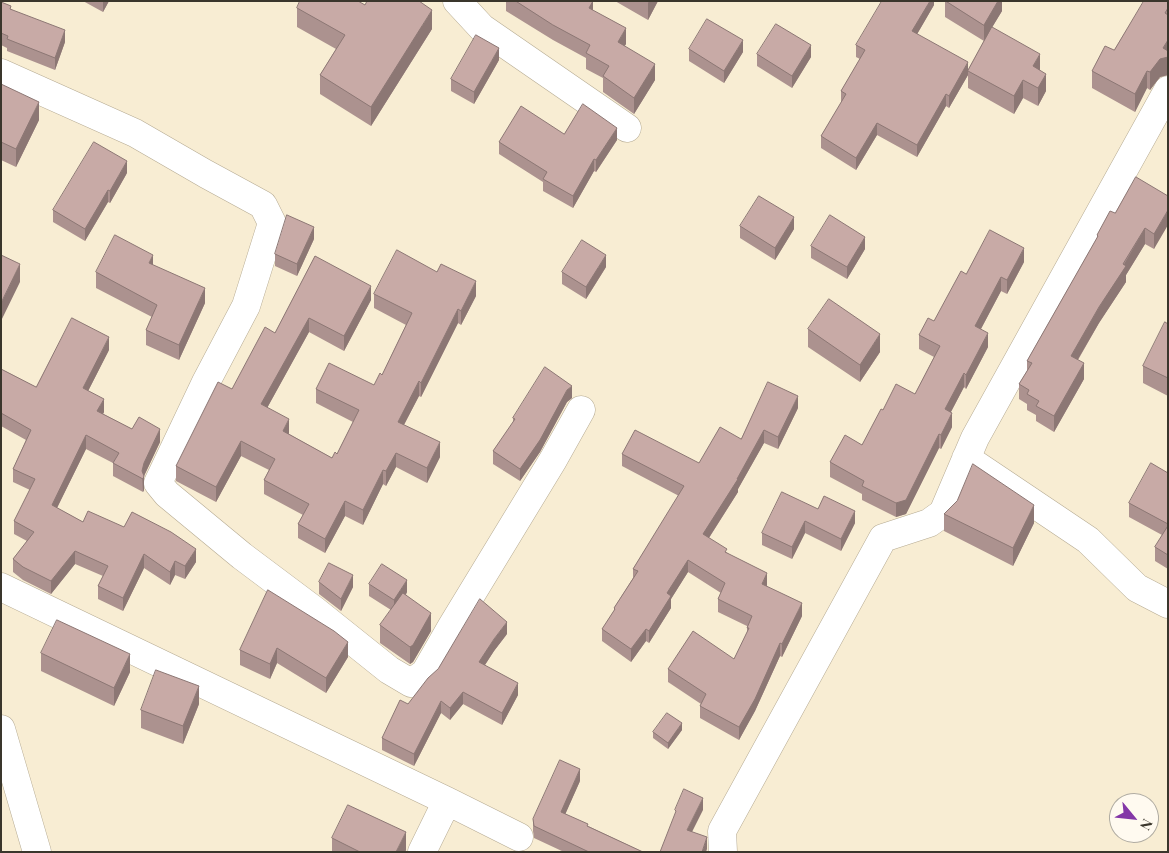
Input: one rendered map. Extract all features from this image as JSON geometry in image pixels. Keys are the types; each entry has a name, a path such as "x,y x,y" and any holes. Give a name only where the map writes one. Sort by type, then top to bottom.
{"street":[{"path":"457,1 482,28 628,128"},
{"path":"1,73 135,133 263,205 272,223 246,306 206,382 158,483 167,494 242,556 389,670 411,684 425,674 581,410"},
{"path":"723,852 722,831 883,538 929,523 943,513 975,438 1168,90"},
{"path":"966,458 1088,540 1137,588 1168,604"},
{"path":"1,587 519,837"},
{"path":"1,729 37,852"},
{"path":"422,852 447,801"}],"building":[{"path":"300,1 358,1 365,5 367,1 419,1 432,10 371,107 320,75 345,35 297,8"},
{"path":"516,1 593,1 589,8 626,28 618,42 655,64 634,98 603,76 609,66 586,53 590,45 553,25"},
{"path":"882,1 930,1 912,31 968,62 949,96 946,94 917,145 877,123 856,158 821,136 846,94 841,91 865,50 856,45"},
{"path":"946,1 998,1 984,25"},
{"path":"1144,1 1168,1 1168,8 1165,13 1168,15 1168,40 1163,48 1168,51 1168,57 1160,59 1150,72 1147,71 1135,94 1092,71 1105,46 1114,50"},
{"path":"1,2 11,6 10,9 65,30 55,58 7,39 8,36 1,33"},
{"path":"707,19 743,40 724,71 689,49"},
{"path":"776,24 811,45 792,76 757,54"},
{"path":"992,27 1040,54 1033,66 1046,74 1038,88 1023,80 1014,96 968,71"},
{"path":"476,35 499,48 474,92 451,79"},
{"path":"1,84 39,102 16,149 1,142"},
{"path":"583,104 617,128 596,160 594,159 573,196 543,179 547,172 499,142 521,106 564,134"},
{"path":"94,142 127,161 85,229 53,210"},
{"path":"1136,177 1168,196 1168,210 1154,234 1145,228 1123,264 1126,266 1099,307 1071,356 1084,363 1054,416 1036,406 1039,401 1027,394 1029,390 1019,384 1032,363 1027,361 1098,236 1110,211 1115,213"},
{"path":"759,196 794,217 775,248 740,226"},
{"path":"287,215 314,227 297,264 275,254"},
{"path":"830,215 865,237 847,267 811,246"},
{"path":"990,230 1024,248 1007,280 1001,277 975,326 988,333 966,375 964,373 945,409 952,413 941,435 939,434 906,500 896,503 862,486 864,481 830,462 845,435 862,445 896,384 915,394 940,346 919,335 928,318 934,321 961,271 966,274"},
{"path":"115,235 153,255 149,263 205,288 179,345 146,330 157,305 96,272"},
{"path":"582,240 606,255 586,287 562,272"},
{"path":"397,250 437,272 441,264 476,281 461,311 458,309 421,383 419,381 398,422 440,442 427,468 396,453 386,471 383,470 363,510 345,501 325,539 298,524 309,504 264,480 275,459 241,441 216,487 176,466 218,382 232,389 265,327 275,333 315,256 371,286 344,336 309,318 261,404 289,419 283,431 332,458 335,452 337,454 359,410 316,389 329,363 374,385 380,373 382,375 412,313 374,294"},
{"path":"1,255 20,264 1,303"},
{"path":"829,299 880,334 860,365 808,329"},
{"path":"72,318 109,337 83,388 104,399 97,411 132,429 139,417 160,429 144,463 143,479 113,463 119,453 86,435 52,505 83,522 88,511 124,527 132,512 171,532 196,549 185,566 175,561 170,572 144,554 123,598 98,586 108,566 75,551 51,581 23,567 13,559 34,532 14,521 35,479 13,469 31,430 1,413 1,369 36,387"},
{"path":"1165,322 1168,324 1168,378 1143,366"},
{"path":"545,367 572,386 567,390 540,440 520,469 493,451 515,419 513,418"},
{"path":"768,382 798,396 778,437 764,430 738,479 703,534 727,549 725,552 767,573 762,584 802,603 782,644 780,643 755,699 739,727 700,706 706,694 668,669 693,631 734,659 749,628 747,628 752,616 718,599 725,583 688,560 667,593 671,596 649,631 646,629 631,649 602,629 638,571 633,569 684,486 622,454 635,430 699,463 720,427 741,439"},
{"path":"1151,463 1168,473 1168,524 1129,503"},
{"path":"973,464 1034,505 1013,548 944,514 957,501"},
{"path":"782,492 818,509 824,496 855,511 841,539 805,521 792,547 762,533"},
{"path":"1168,526 1168,555 1155,547"},
{"path":"329,563 353,575 341,599 319,582"},
{"path":"382,564 407,580 394,600 369,584"},
{"path":"268,590 334,631 348,642 326,678 277,648 270,664 240,650"},
{"path":"403,593 431,613 413,645 410,647 380,625"},
{"path":"480,599 507,622 479,662 518,683 502,713 463,692 450,708 441,701 414,754 382,738 400,700 408,704 428,678 438,669"},
{"path":"57,620 130,654 114,688 41,653"},
{"path":"156,670 199,686 183,726 141,710"},
{"path":"667,713 682,723 668,743 653,732"},
{"path":"560,760 580,769 561,812 643,852 589,852 534,826 533,819"},
{"path":"684,789 703,798 687,830 707,837 702,852 660,852 675,810"},
{"path":"348,805 406,832 396,852 360,852 332,838"}]}
